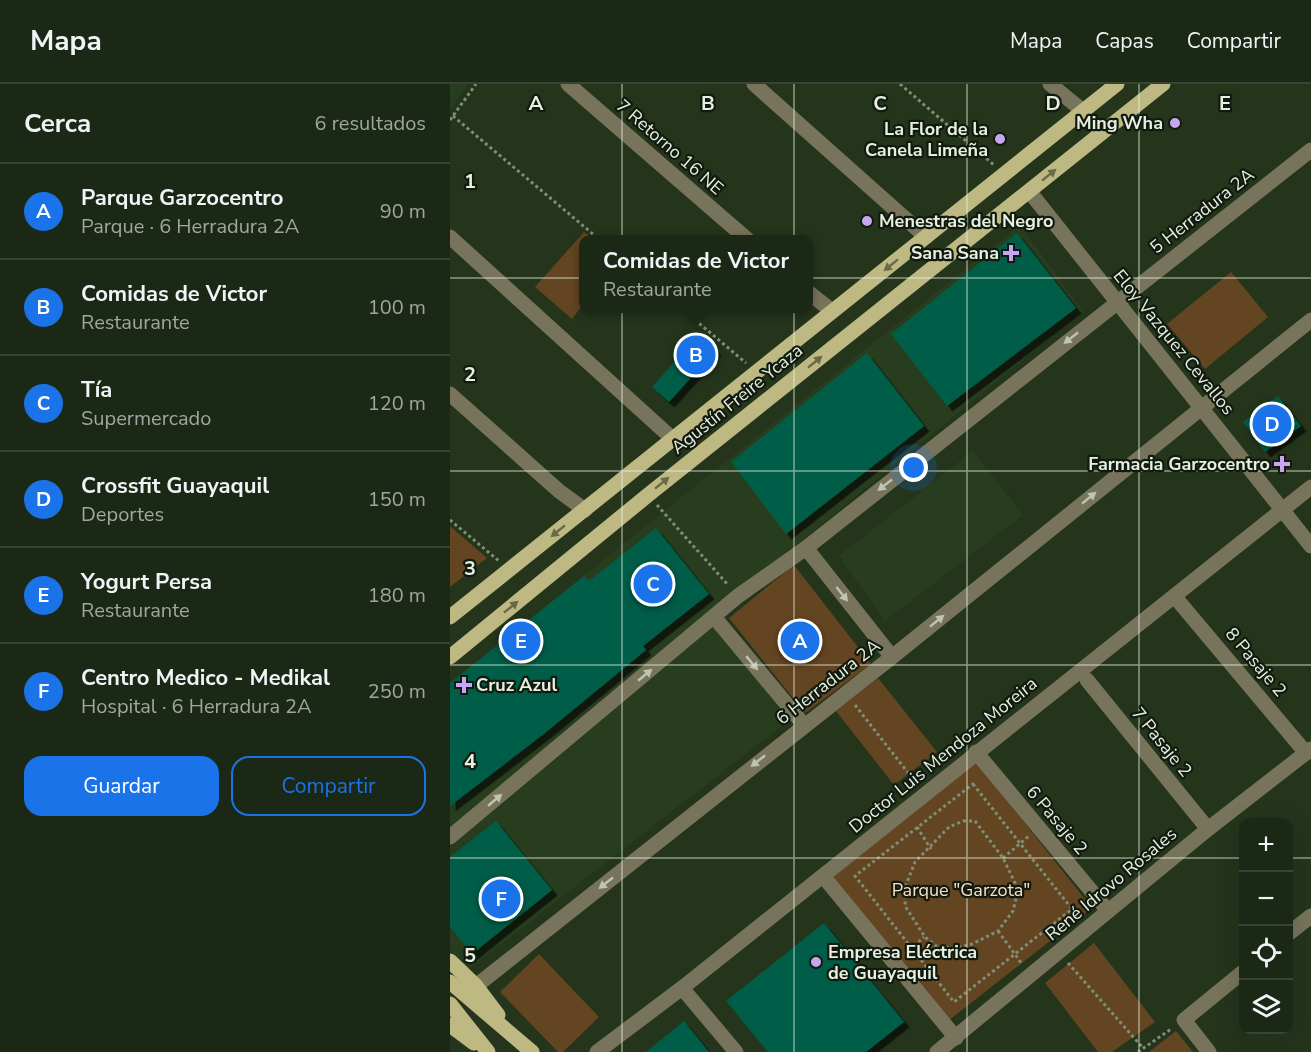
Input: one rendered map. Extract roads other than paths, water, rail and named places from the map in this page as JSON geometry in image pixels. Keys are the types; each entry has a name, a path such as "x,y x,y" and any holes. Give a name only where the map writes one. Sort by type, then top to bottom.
{"main road":[{"name":"Agustín Freire Ycaza","path":"450,617 1117,84"},
{"name":"Agustín Freire Ycaza","path":"450,657 648,495 1163,84"},
{"path":"450,961 460,998 510,1031 532,1052"},
{"path":"450,982 488,1052"},
{"path":"450,1025 488,1052"}],"street":[{"name":"7 Retorno 16 NE","path":"568,84 742,235"},
{"path":"754,84 926,237"},
{"path":"1050,84 1083,111"},
{"name":"5 Herradura 2A","path":"1117,302 1311,150"},
{"name":"Eloy Vazquez Cevallos","path":"1029,191 1311,546"},
{"path":"450,237 674,440"},
{"path":"813,296 832,311"},
{"path":"450,837 715,618 738,596 806,548 1117,302"},
{"path":"1202,407 1311,320"},
{"path":"450,394 559,491 585,510"},
{"name":"6 Herradura 2A","path":"460,998 892,657 1202,407"},
{"name":"Doctor Luis Mendoza Moreira","path":"597,1052 682,988 1311,487"},
{"path":"806,548 892,657"},
{"name":"8 Pasaje 2","path":"1175,597 1309,751"},
{"path":"715,618 804,725"},
{"name":"7 Pasaje 2","path":"1087,680 1208,828"},
{"name":"René Idrovo Rosales","path":"938,1052 1208,828 1309,751"},
{"name":"6 Pasaje 2","path":"976,752 1108,911"},
{"path":"823,876 956,1038"},
{"path":"1293,930 1311,916"},
{"path":"1209,1052 1184,1020 1239,975"},
{"path":"682,988 736,1052"}],"place":[{"name":"Ming Wha","path":"1175,123"},
{"name":"La Flor de la Canela Limeña","path":"1000,139"},
{"name":"Menestras del Negro","path":"867,221"},
{"name":"Sana Sana","path":"1011,253"},
{"name":"Comidas de Victor","path":"696,355"},
{"name":"Crossfit Guayaquil","path":"1272,424"},
{"name":"Farmacia Garzocentro","path":"1282,464"},
{"name":"Tía","path":"653,584"},
{"name":"Yogurt Persa","path":"521,641"},
{"name":"Parque Garzocentro","path":"800,641"},
{"name":"Cruz Azul","path":"464,685"},
{"name":"Centro Medico - Medikal","path":"501,899"},
{"name":"Empresa Eléctrica de Guayaquil","path":"816,962"}],"park label":[{"name":"Parque \"Garzota\"","path":"961,890"}]}
